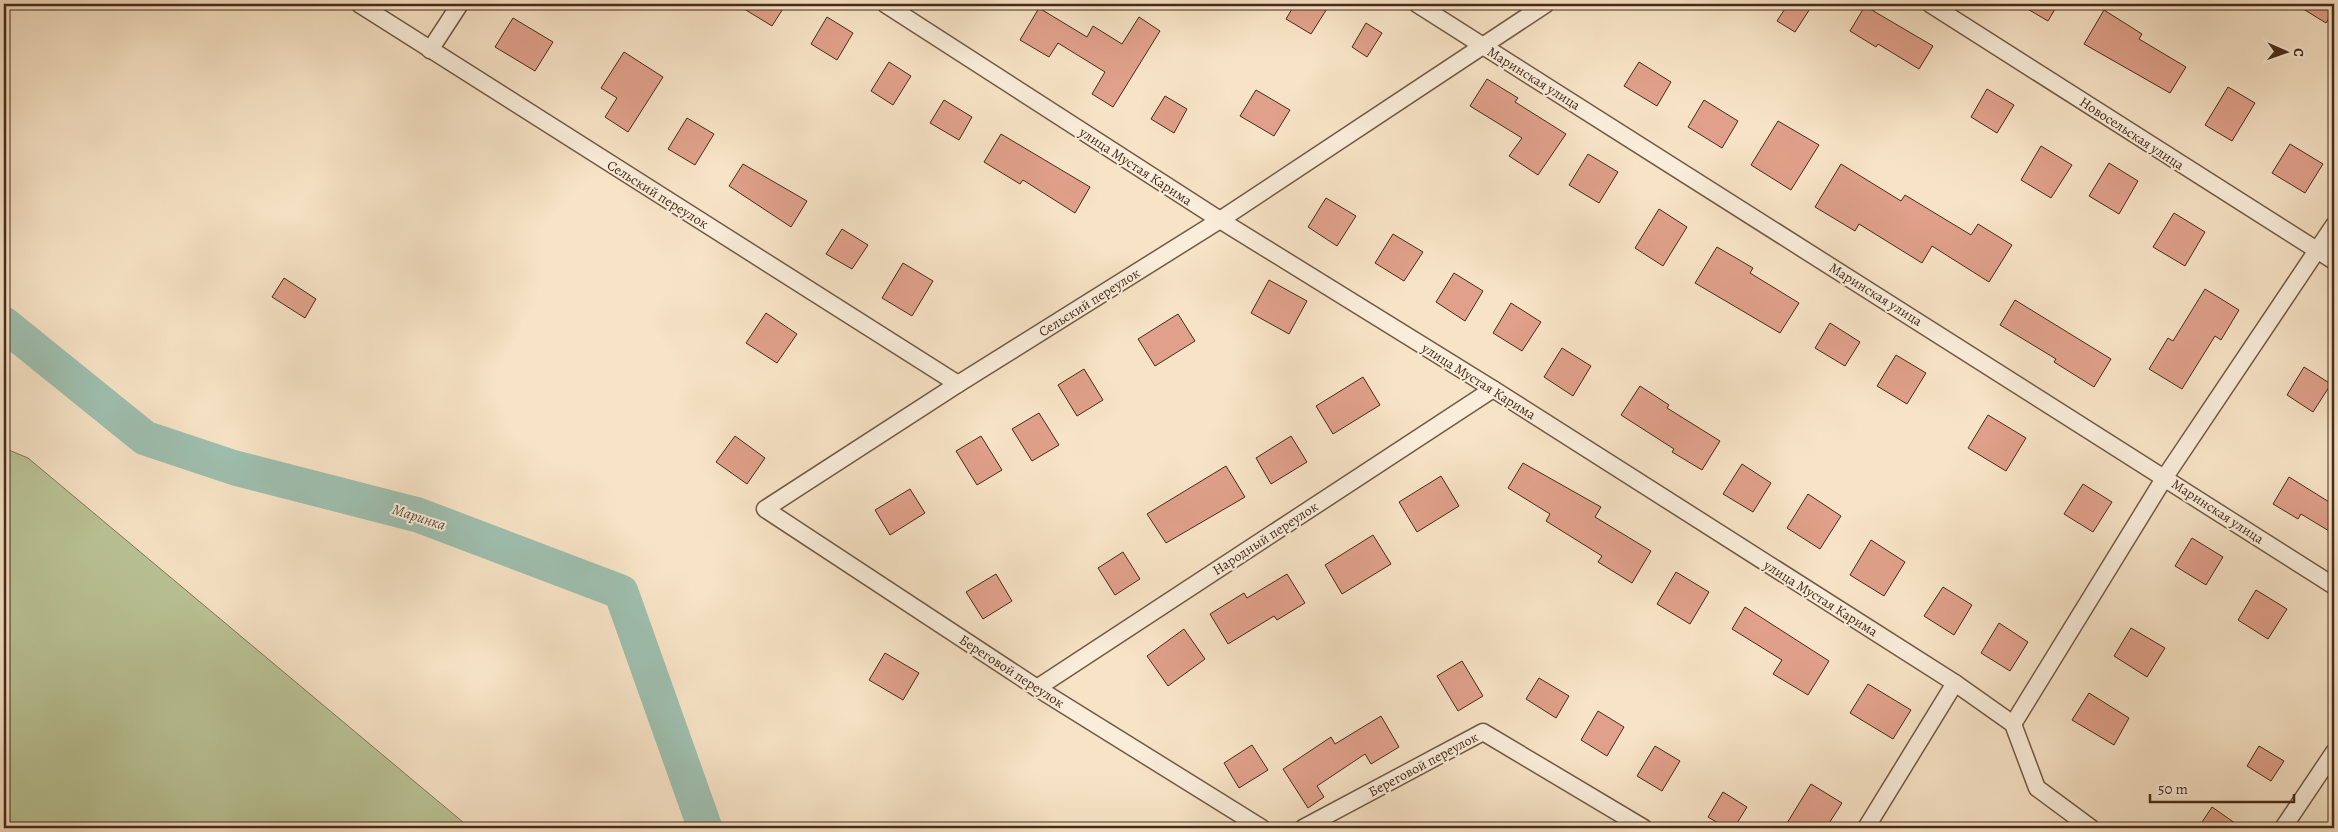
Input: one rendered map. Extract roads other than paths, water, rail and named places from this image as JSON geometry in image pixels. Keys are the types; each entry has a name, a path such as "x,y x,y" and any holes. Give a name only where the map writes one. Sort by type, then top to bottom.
{"street":[{"name":"Сельский переулок","path":"359,4 958,384"},
{"path":"430,50 460,4"},
{"name":"улица Мустая Карима","path":"885,4 1220,220 1493,389 1955,683 2013,724"},
{"name":"Маринская улица","path":"1417,4 2334,586"},
{"name":"Сельский переулок","path":"764,509 958,384 1220,220 1546,4"},
{"name":"Новосельская улица","path":"1930,4 2334,261"},
{"path":"2091,828 2037,788 2013,724 2165,477 2334,225"},
{"name":"Народный переулок","path":"1037,688 1493,389"},
{"name":"Береговой переулок","path":"764,509 1037,688 1262,828"},
{"path":"1866,828 1955,683"},
{"name":"Береговой переулок","path":"1303,828 1483,732 1644,828"},
{"path":"2282,828 2334,752"}],"waterway":[{"name":"Маринка","path":"4,324 145,438 235,468 418,515 621,592 705,828"}]}
